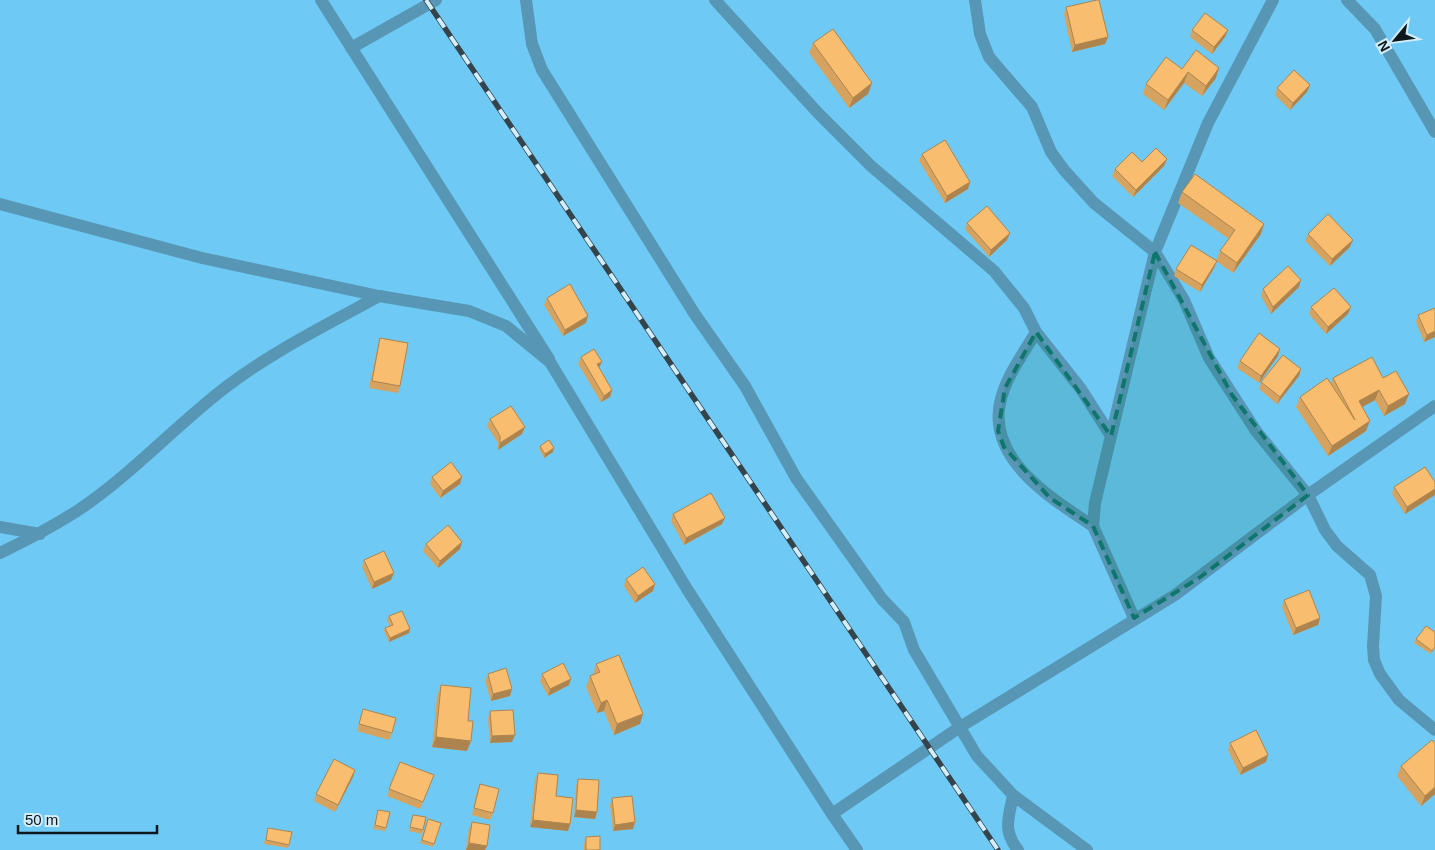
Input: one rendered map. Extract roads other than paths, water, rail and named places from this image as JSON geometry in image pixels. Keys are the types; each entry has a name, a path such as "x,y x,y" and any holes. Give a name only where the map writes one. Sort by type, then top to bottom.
{"street":[{"path":"321,0 550,362 687,589 857,850"},
{"path":"351,48 436,0"},
{"path":"526,0 532,44 542,70 694,313 745,386 796,478 877,592 904,622 914,650 977,756 1013,795 1086,850"},
{"path":"715,0 818,113 871,166 994,272 1024,308 1036,332 1081,389 1111,436"},
{"path":"975,0 980,34 990,57 1032,107 1052,152 1064,170 1094,203 1155,252 1184,300 1209,358 1232,396 1256,431 1308,495 1325,530 1347,556 1363,568 1373,583 1376,609 1372,646 1374,660 1380,674 1399,700 1435,730"},
{"path":"1134,618 1093,526 1094,503 1155,252 1208,123 1273,0"},
{"path":"1347,0 1376,29 1435,132"},
{"path":"0,204 202,258 379,296 468,311 491,318 525,339 550,362"},
{"path":"0,553 40,534 78,510 108,488 225,387 267,358 379,296"},
{"path":"1036,332 1005,388 1000,403 998,432 1004,447 1044,492 1093,526"},
{"path":"832,814 960,727 1199,578 1308,495 1435,406"},
{"path":"0,528 40,534"},
{"path":"1013,795 1007,831 1008,837 1018,850"}],"railway":[{"path":"426,0 998,850"}]}
